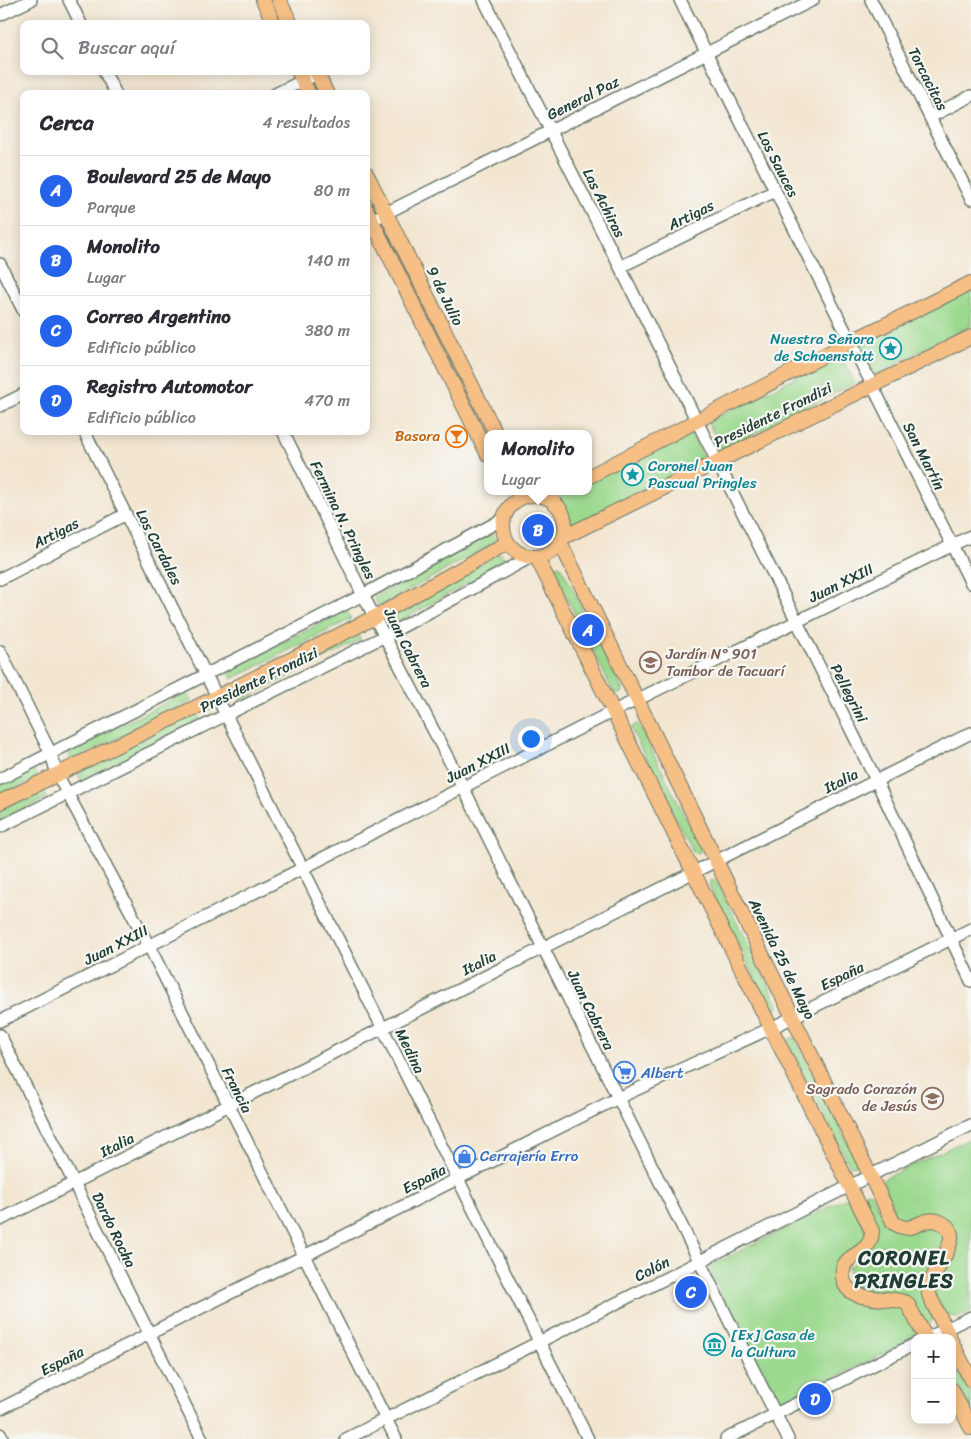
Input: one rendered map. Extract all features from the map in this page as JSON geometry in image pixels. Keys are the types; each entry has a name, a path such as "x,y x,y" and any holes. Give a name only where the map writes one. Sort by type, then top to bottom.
{"main road":[{"path":"263,0 272,20"},
{"path":"279,0 289,20"},
{"path":"318,75 325,90"},
{"path":"300,76 307,90"},
{"name":"9 de Julio","path":"370,181 494,430"},
{"path":"370,221 484,447"},
{"name":"Presidente Frondizi","path":"592,475 850,342 971,283"},
{"name":"Presidente Frondizi","path":"562,540 717,461 971,337"},
{"path":"441,360 455,353"},
{"path":"509,497 503,519 504,535 507,543 516,553 533,558 546,556 554,551 562,540 566,528 565,519 556,503 548,498 533,495"},
{"path":"548,498 554,495"},
{"name":"Avenida 25 de Mayo","path":"562,540 636,700 893,1222 899,1227 909,1228 932,1220 944,1223 952,1232 954,1245 952,1251 938,1269 928,1290 948,1333"},
{"name":"Presidente Frondizi","path":"0,802 217,697 375,617 507,543"},
{"path":"533,558 614,711 872,1231 868,1247 852,1256 845,1265 843,1276 846,1286 852,1292 862,1296 896,1299 907,1303 924,1334"},
{"path":"956,1351 971,1380"},
{"path":"956,1398 971,1428"}],"street":[{"path":"0,15 31,0"},
{"path":"69,0 78,20"},
{"name":"Las Achiras","path":"484,0 696,421"},
{"name":"Los Sauces","path":"680,0 850,342"},
{"name":"General Paz","path":"370,217 386,213 813,0"},
{"name":"Torcacitas","path":"871,0 971,199"},
{"path":"106,75 114,90"},
{"path":"281,90 300,76"},
{"path":"930,117 971,96"},
{"name":"Artigas","path":"620,267 775,191"},
{"path":"0,264 20,304"},
{"name":"San Martín","path":"850,342 971,584"},
{"path":"0,406 20,396"},
{"name":"Pellegrini","path":"696,421 876,780 971,981"},
{"name":"Los Cardales","path":"86,435 206,675"},
{"name":"Fermina N. Pringles","path":"285,435 363,595"},
{"name":"Artigas","path":"0,579 126,514"},
{"name":"Presidente Frondizi","path":"0,779 363,595 503,519"},
{"name":"Juan XXIII","path":"0,1021 636,700 971,536"},
{"name":"Presidente Frondizi","path":"0,827 385,636 533,558"},
{"name":"Juan Cabrera","path":"363,595 463,788 788,1439"},
{"name":"Francia","path":"0,651 51,754 57,774 149,946 396,1439"},
{"name":"Medina","path":"206,675 588,1439"},
{"name":"Italia","path":"0,1220 971,733"},
{"name":"España","path":"0,1409 618,1098 771,1028 971,928"},
{"name":"Dardo Rocha","path":"0,1035 202,1439"},
{"name":"Colón","path":"346,1439 971,1125"},
{"path":"948,1333 971,1317"},
{"path":"726,1439 911,1346"},
{"path":"0,1434 2,1439"}],"green space":[{"path":"388,226 444,341 439,343 383,228"},
{"path":"971,290 971,326 874,375 859,347"},
{"path":"840,354 855,383 722,450 708,422"},
{"path":"459,373 487,430 484,430 484,435 455,375"},
{"path":"689,431 704,459 571,526 557,498 563,495 592,495 592,480"},
{"path":"491,533 496,542 379,607 374,597"},
{"path":"501,553 506,562 389,627 384,617"},
{"path":"558,565 561,566 622,689 618,695 614,693 553,570"},
{"path":"347,610 351,619 232,679 227,670"},
{"path":"356,630 361,640 241,700 237,690"},
{"path":"187,692 192,701 72,761 68,752"},
{"path":"197,712 202,722 82,782 77,773"},
{"path":"636,724 639,725 701,848 700,852 693,852 631,729"},
{"path":"33,768 37,778 0,796 0,785"},
{"path":"42,789 47,798 0,822 0,810"},
{"path":"714,880 778,1004 777,1008 770,1008 709,885"},
{"path":"795,1038 857,1161 856,1165 849,1165 788,1042"},
{"path":"971,1138 971,1311 957,1318 945,1314 933,1294 941,1271 957,1248 958,1243 955,1229 908,1224 897,1220 883,1182 885,1178"},
{"path":"867,1192 871,1193 886,1221 930,1224 948,1231 938,1262 934,1319 929,1324 882,1295 851,1286 848,1268 867,1253 862,1199"},
{"path":"845,1199 851,1200 867,1233 838,1280 904,1305 917,1334 911,1334 911,1340 780,1405 776,1405 709,1269 710,1266"},
{"path":"956,1363 971,1392 971,1411 956,1382"}],"place":[{"name":"Nuestra Señora de Schoenstatt","path":"890,348"},
{"name":"Basora","path":"456,436"},
{"name":"Coronel Juan Pascual Pringles","path":"632,475"},
{"name":"Monolito","path":"538,530"},
{"name":"Boulevard 25 de Mayo","path":"588,630"},
{"name":"Jardín N° 901 Tambor de Tacuarí","path":"650,663"},
{"name":"Albert","path":"625,1073"},
{"name":"Sagrado Corazón de Jesús","path":"933,1098"},
{"name":"Cerrajería Erro","path":"464,1156"},
{"name":"Correo Argentino","path":"691,1292"},
{"name":"[Ex] Casa de la Cultura","path":"715,1344"},
{"name":"Registro Automotor","path":"815,1399"}],"district":[{"name":"CORONEL PRINGLES","path":"904,1270"}]}
